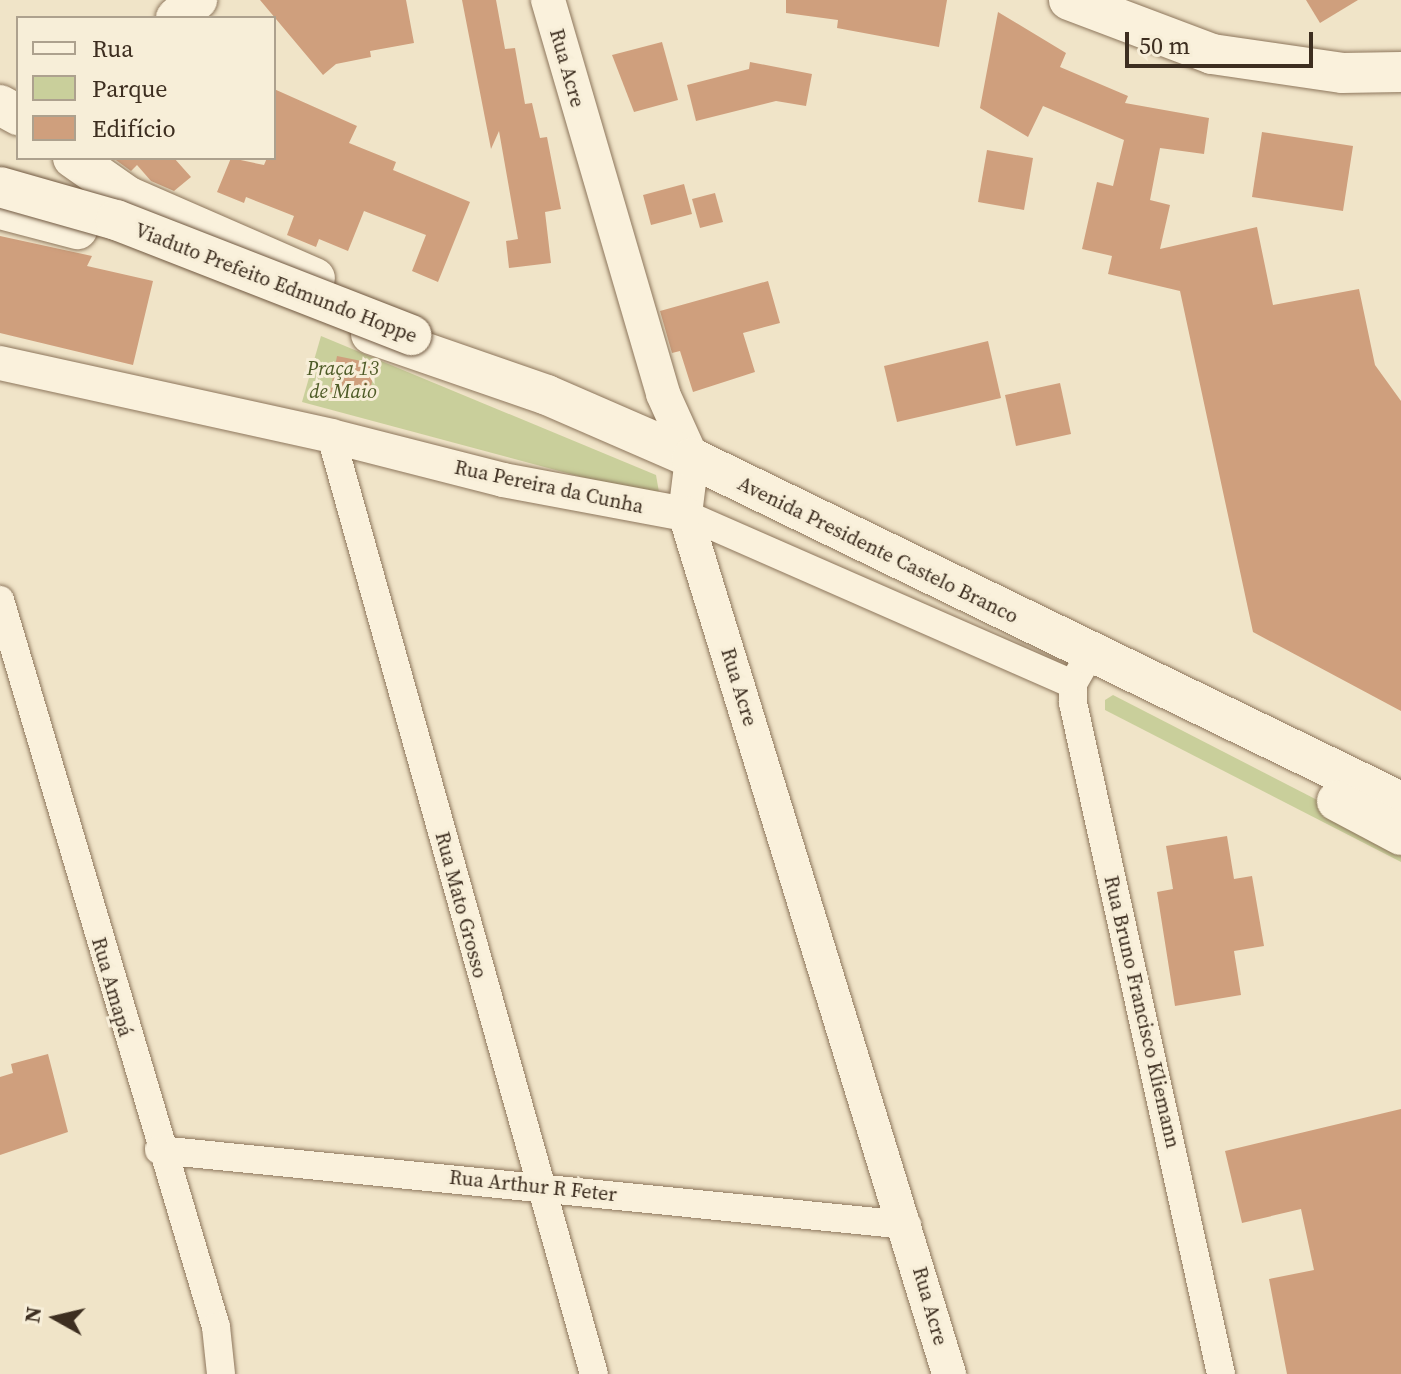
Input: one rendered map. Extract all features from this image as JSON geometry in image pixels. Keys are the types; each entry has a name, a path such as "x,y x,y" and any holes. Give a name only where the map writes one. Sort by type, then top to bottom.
{"main road":[{"path":"178,16 197,0"},
{"path":"1069,0 1212,54 1342,73 1401,72"},
{"path":"2,202 34,211 51,205 63,160"},
{"name":"Avenida Presidente Castelo Branco","path":"76,160 127,196 417,323 547,395 692,458 1081,669 1206,711 1397,824"},
{"name":"Viaduto Prefeito Edmundo Hoppe","path":"2,202 116,220 547,395"}],"street":[{"name":"Rua Acre","path":"548,0 663,394 692,458 685,514 907,1225 949,1374"},
{"name":"Rua Pereira da Cunha","path":"0,363 331,436 503,480 685,514 1081,669"},
{"name":"Rua Mato Grosso","path":"331,436 594,1374"},
{"name":"Rua Amapá","path":"0,600 159,1150 216,1327 221,1374"},
{"name":"Rua Bruno Francisco Kliemann","path":"1081,669 1221,1374"},
{"name":"Rua Arthur R Feter","path":"159,1150 539,1185 907,1225"}],"green space":[{"name":"Praça 13 de Maio","path":"321,336 656,475 660,498 302,402"},
{"path":"1113,695 1401,843 1401,862 1105,710 1105,700"}],"building":[{"path":"260,0 406,0 414,43 370,51 371,57 336,64 323,75"},
{"path":"462,0 496,0 505,49 515,48 525,104 532,103 540,138 547,137 561,209 545,212 551,263 509,268 506,241 518,239 499,131 491,149"},
{"path":"786,0 947,0 939,47 837,28 838,20 786,13"},
{"path":"1306,0 1358,0 1320,23"},
{"path":"998,12 1066,53 1060,67 1128,96 1125,103 1209,118 1204,154 1160,148 1150,200 1170,205 1160,249 1257,227 1273,305 1359,289 1375,365 1401,401 1401,711 1253,632 1180,291 1108,274 1112,256 1082,249 1097,182 1113,186 1124,140 1043,106 1028,137 980,108"},
{"path":"662,42 678,100 634,112 612,55"},
{"path":"750,62 812,74 806,106 776,101 696,121 687,85 749,69"},
{"path":"276,90 357,126 349,143 396,162 393,170 470,202 438,282 412,271 426,235 364,211 348,251 319,239 316,247 287,235 294,216 246,197 244,203 217,192 230,160 264,165 266,160 276,160"},
{"path":"1262,132 1353,146 1343,211 1252,197"},
{"path":"987,150 1033,158 1024,210 978,202"},
{"path":"116,160 176,160 191,177 174,191 151,181 137,165 131,171"},
{"path":"684,184 692,214 651,225 643,195"},
{"path":"715,193 723,222 700,228 692,199"},
{"path":"0,236 92,256 87,266 153,281 133,365 0,333"},
{"path":"768,281 780,323 743,333 755,372 693,392 680,351 672,353 660,311"},
{"path":"988,341 1001,398 897,422 884,366"},
{"path":"337,356 376,364 368,400 330,392"},
{"path":"1060,383 1071,434 1016,446 1005,395"},
{"path":"1227,836 1234,879 1252,876 1264,946 1234,951 1241,995 1175,1006 1157,892 1173,889 1166,846"},
{"path":"48,1054 68,1132 0,1155 0,1077 13,1073 11,1064"},
{"path":"1401,1109 1401,1374 1287,1374 1269,1279 1314,1270 1301,1209 1242,1223 1225,1151"}]}
